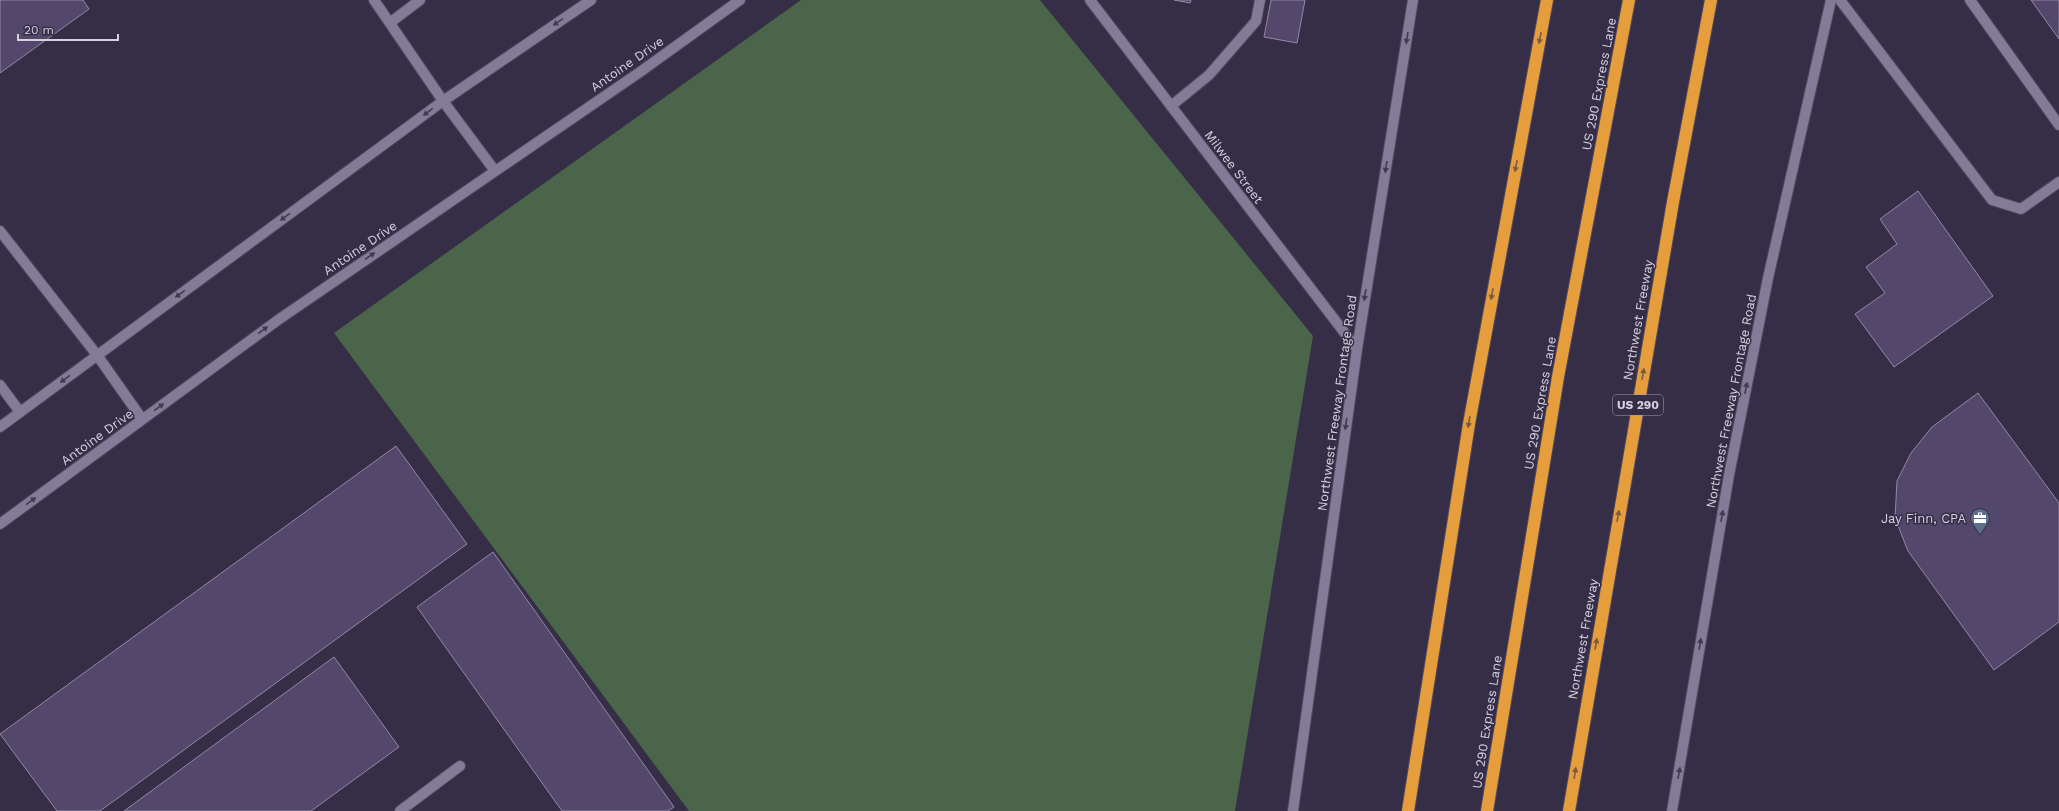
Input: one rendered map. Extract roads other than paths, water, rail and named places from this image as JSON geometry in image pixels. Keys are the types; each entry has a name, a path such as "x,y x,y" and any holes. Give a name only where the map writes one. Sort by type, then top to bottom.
{"highway":[{"path":"1408,811 1469,424 1547,0"},
{"name":"US 290 Express Lane","path":"1487,811 1558,377 1629,0"},
{"name":"Northwest Freeway","path":"1569,811 1670,218 1711,0"}],"main road":[{"path":"374,0 443,101 495,171"},
{"path":"390,22 420,0"},
{"path":"0,427 443,101 591,0"},
{"name":"Antoine Drive","path":"0,524 278,320 740,0"},
{"name":"Milwee Street","path":"1090,0 1357,349"},
{"path":"1171,106 1210,75 1256,21 1260,0"},
{"name":"Northwest Freeway Frontage Road","path":"1293,811 1357,349 1413,0"},
{"name":"Northwest Freeway Frontage Road","path":"1672,811 1729,475 1768,278 1831,0"},
{"path":"1840,0 1992,200 2020,208 2059,182"},
{"path":"1970,0 2059,125"},
{"path":"0,231 97,356 142,419"},
{"path":"0,385 20,412"},
{"path":"400,811 460,766"}],"place":[{"name":"Jay Finn, CPA","path":"1980,535"}]}
